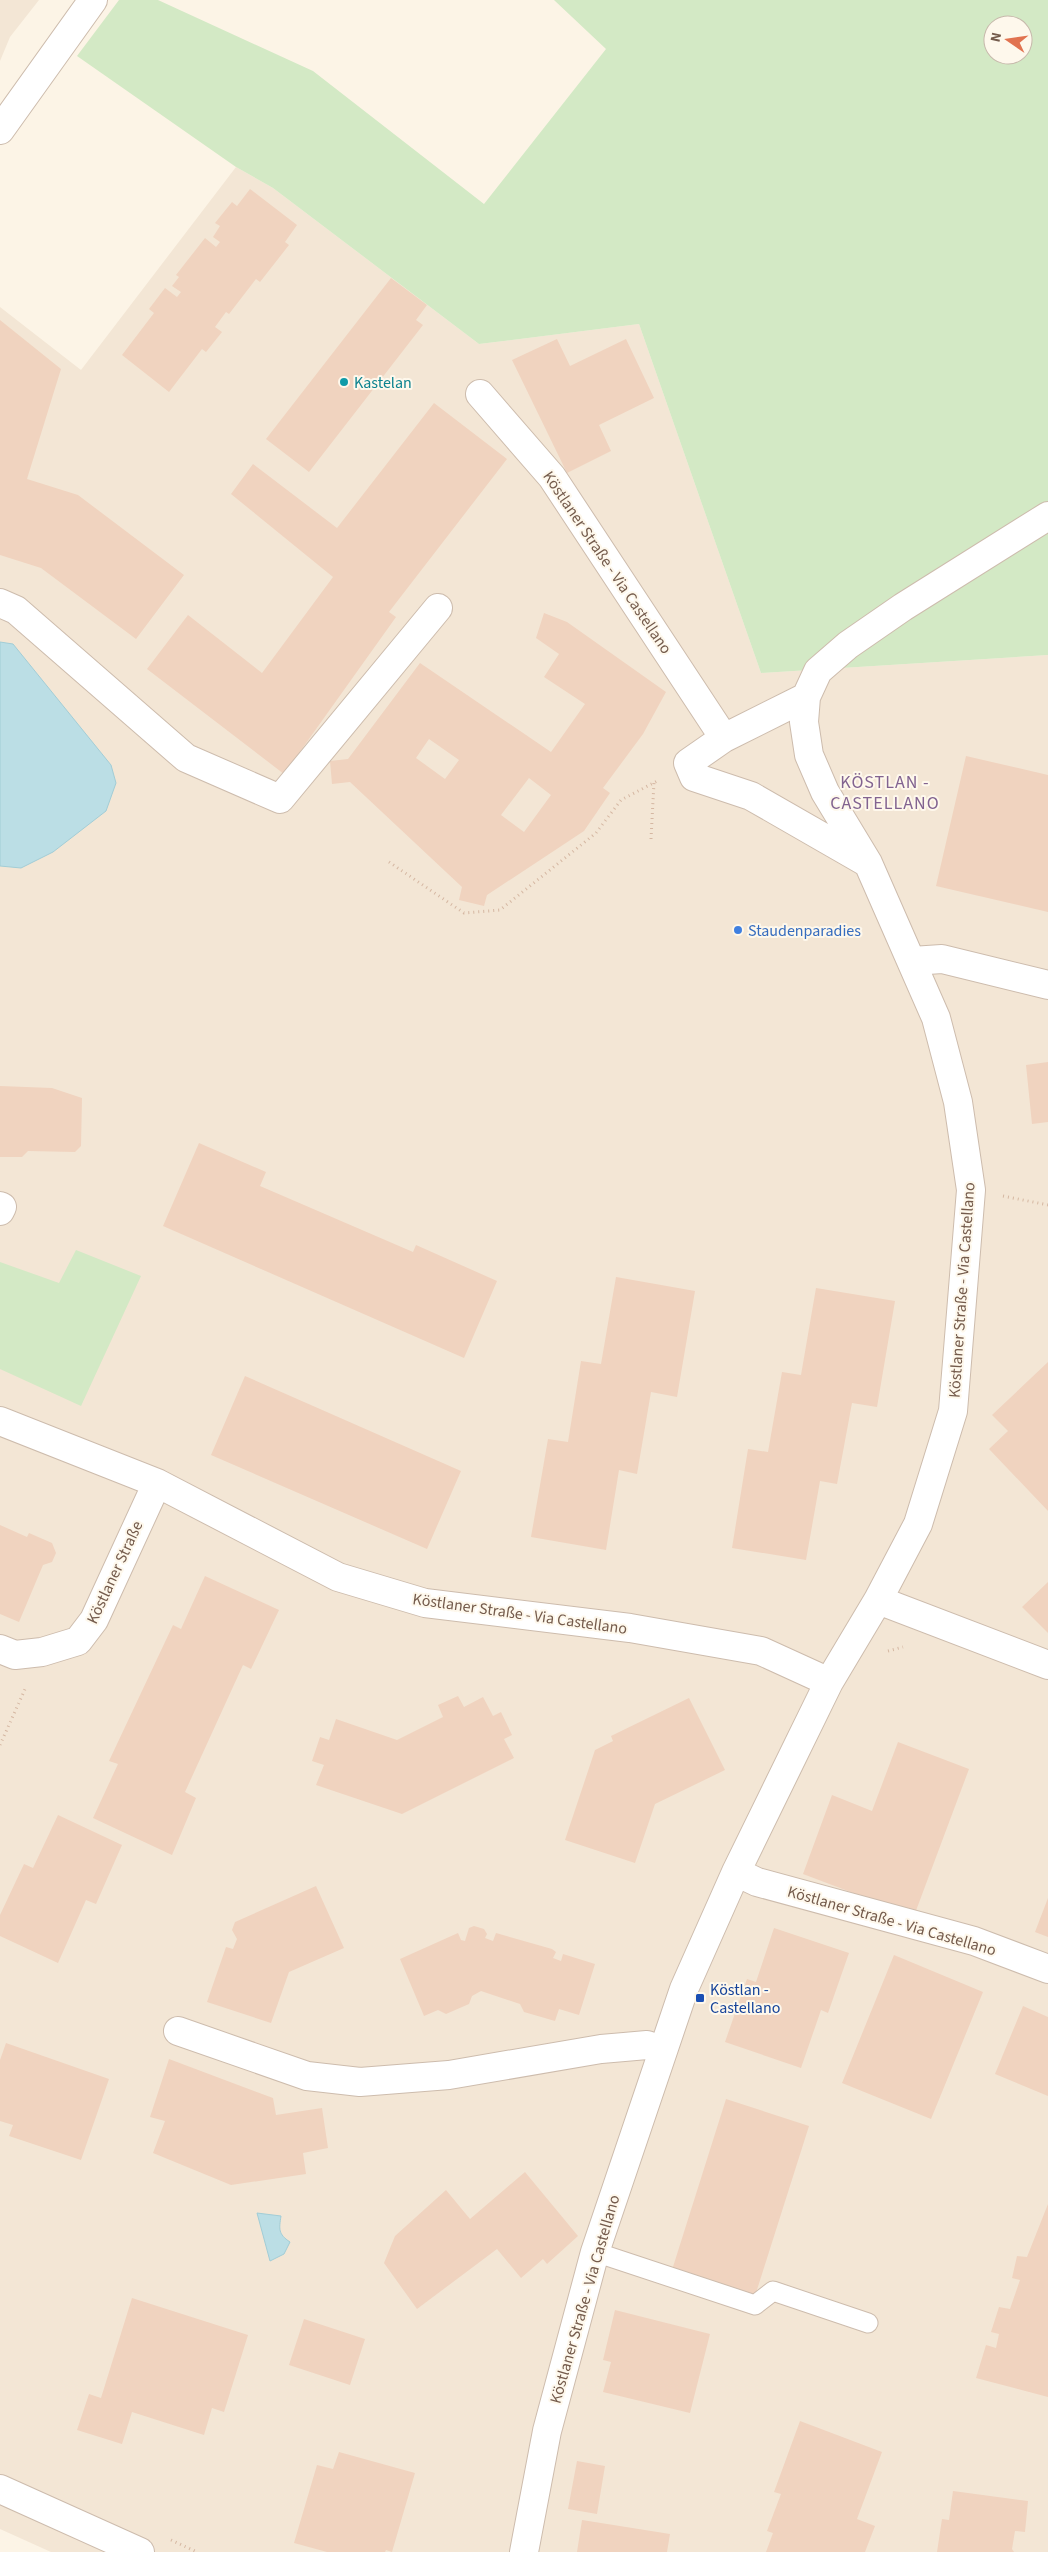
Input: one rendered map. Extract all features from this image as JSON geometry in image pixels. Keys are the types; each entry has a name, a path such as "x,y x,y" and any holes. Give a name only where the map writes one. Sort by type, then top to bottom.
{"street":[{"path":"0,130 93,0"},
{"name":"Köstlaner Straße - Via Castellano","path":"480,394 552,477 678,665 724,738"},
{"name":"Köstlaner Straße - Via Castellano","path":"524,2552 547,2431 595,2252 684,1989 736,1872 829,1682 878,1600 918,1524 953,1411 971,1190 958,1102 936,1018 912,961 868,862 825,792 809,755 804,722 806,697 818,671 848,644 902,607 1048,516"},
{"path":"0,603 16,610 186,758 280,799 438,608"},
{"path":"806,697 724,738 688,763 694,777 751,796 868,862"},
{"path":"912,961 942,959 1048,984"},
{"path":"0,1206 2,1207 0,1211"},
{"name":"Köstlaner Straße - Via Castellano","path":"0,1420 157,1483 338,1577 425,1603 630,1628 761,1651 829,1682"},
{"name":"Köstlaner Straße","path":"0,1649 15,1655 42,1652 78,1641 94,1620 157,1483"},
{"path":"878,1600 1048,1665"},
{"name":"Köstlaner Straße - Via Castellano","path":"736,1872 757,1882 974,1941 1048,1969"},
{"path":"178,2030 307,2076 360,2082 448,2075 601,2049 647,2044 662,2050"},
{"path":"0,2488 140,2552"}],"lane":[{"path":"595,2252 755,2305 773,2291 868,2323"}],"path":[{"path":"388,862 464,913 500,910 596,832 621,800 688,763"},
{"path":"651,839 654,782"},
{"path":"971,1190 1048,1204"},
{"path":"884,1652 907,1646"},
{"path":"0,1746 42,1652"}],"shaded area":[{"path":"0,0 39,0 10,37 0,61"},
{"path":"236,167 273,188 479,344 639,324 761,673 1048,655 1048,2552 51,2552 0,2529 0,307 81,370"}],"green space":[{"path":"119,0 158,0 313,71 484,204 606,49 554,0 1048,0 1048,655 761,673 639,324 479,344 273,188 236,167 77,56"},
{"path":"76,1250 141,1276 81,1406 0,1369 0,1262 59,1283"}],"water":[{"path":"0,642 13,644 111,765 116,783 106,811 53,852 21,868 0,866"},
{"path":"257,2213 281,2216 281,2234 290,2242 284,2254 270,2261"}],"building":[{"path":"250,189 297,225 285,242 289,245 260,282 256,279 229,314 226,312 215,327 222,332 206,352 202,349 169,392 122,355 154,313 149,309 165,288 177,297 181,292 172,286 179,277 176,275 205,238 216,247 220,242 213,237 220,226 215,223 232,202 237,206"},
{"name":"Kastelan","path":"391,278 427,305 416,320 423,325 309,472 266,439"},
{"path":"0,320 61,369 27,479 78,495 184,575 136,639 41,568 0,555"},
{"path":"557,339 570,366 626,339 654,398 599,425 611,451 567,473 512,360"},
{"path":"434,403 507,459 389,612 396,617 284,774 147,669 188,615 262,673 333,577 231,494 253,464 337,528"},
{"path":"544,613 567,622 666,692 643,734 603,788 610,793 584,831 487,895 484,906 459,900 462,887 350,782 332,784 330,761 348,759 420,663 551,752 585,704 544,677 559,654 536,638","holes":["429,739 459,760 445,779 416,758","529,778 551,795 524,832 501,815"]},
{"path":"966,756 1048,775 1048,912 936,886"},
{"path":"1048,1062 1048,1122 1032,1124 1026,1065"},
{"path":"0,1086 52,1088 82,1098 81,1146 75,1152 28,1151 22,1157 0,1157"},
{"path":"199,1143 266,1172 260,1186 413,1252 416,1245 497,1281 464,1358 163,1226"},
{"path":"616,1277 695,1291 677,1397 651,1392 637,1474 619,1470 606,1550 531,1537 548,1439 568,1442 581,1361 601,1364"},
{"path":"816,1288 895,1301 877,1407 852,1403 837,1484 820,1481 806,1560 732,1548 748,1449 768,1452 782,1372 801,1375"},
{"path":"1048,1362 1048,1511 989,1449 1008,1431 992,1415"},
{"path":"245,1376 461,1471 427,1549 211,1455"},
{"path":"0,1525 27,1537 29,1533 52,1543 56,1553 52,1562 43,1565 19,1622 0,1614"},
{"path":"205,1576 279,1610 251,1669 243,1665 185,1792 196,1798 172,1855 93,1818 118,1764 109,1761 173,1625 181,1629"},
{"path":"1048,1582 1048,1633 1022,1607"},
{"path":"458,1696 464,1707 483,1697 493,1716 501,1712 512,1735 504,1739 514,1758 402,1814 316,1785 324,1765 312,1761 320,1737 329,1740 336,1719 397,1740 443,1717 438,1705"},
{"path":"689,1698 725,1770 655,1804 635,1863 565,1840 595,1750 613,1741 611,1736"},
{"path":"898,1742 969,1769 914,1916 803,1874 832,1795 872,1811"},
{"path":"58,1815 122,1845 96,1904 86,1900 58,1963 0,1936 0,1915 24,1864 33,1868"},
{"path":"316,1886 344,1948 289,1972 271,2023 207,2002 226,1947 233,1949 237,1939 232,1930 235,1922"},
{"path":"1048,1898 1048,1937 1035,1932"},
{"path":"474,1926 484,1929 487,1934 485,1938 493,1941 496,1933 552,1949 556,1952 553,1958 561,1961 563,1954 595,1964 579,2015 559,2009 555,2021 524,2012 520,2004 481,1991 472,1996 469,2004 446,2014 438,2010 424,2016 400,1959 458,1933 461,1940 465,1941 469,1928"},
{"path":"774,1928 849,1953 828,2013 821,2010 801,2068 725,2042 747,1979 756,1982"},
{"path":"894,1955 983,1992 931,2119 842,2083"},
{"path":"1023,2006 1048,2017 1048,2096 995,2074"},
{"path":"6,2043 109,2079 81,2160 9,2136 13,2125 0,2121 0,2060"},
{"path":"169,2059 273,2098 276,2115 322,2108 328,2148 303,2153 306,2174 231,2185 153,2153 165,2121 150,2117"},
{"path":"726,2099 809,2126 755,2296 672,2270"},
{"path":"525,2172 578,2236 547,2264 543,2259 521,2278 497,2249 417,2309 384,2263 395,2236 446,2190 470,2219"},
{"path":"1048,2204 1048,2397 976,2378 986,2345 996,2348 999,2334 991,2332 999,2307 1010,2309 1020,2280 1012,2278 1017,2256 1027,2257"},
{"path":"132,2298 248,2335 224,2412 212,2408 204,2435 132,2412 122,2444 77,2430 89,2394 101,2398"},
{"path":"615,2310 710,2334 690,2413 603,2392 611,2362 603,2360"},
{"path":"304,2319 365,2339 350,2385 289,2365"},
{"path":"800,2421 882,2452 857,2519 875,2526 865,2552 766,2552 773,2533 767,2531 781,2494 774,2492"},
{"path":"339,2452 415,2473 392,2552 386,2550 385,2552 327,2552 294,2543 317,2465 333,2469"},
{"path":"577,2461 605,2466 597,2514 568,2509"},
{"path":"953,2491 1028,2501 1025,2532 1015,2531 1012,2549 1014,2552 937,2552 942,2519 949,2520"},
{"path":"582,2520 670,2534 667,2552 577,2552"}],"place":[{"name":"Kastelan","path":"344,382"},
{"name":"Staudenparadies","path":"738,930"},
{"name":"Köstlan - Castellano","path":"700,1998"}],"district":[{"name":"KÖSTLAN - CASTELLANO","path":"885,792"}]}
